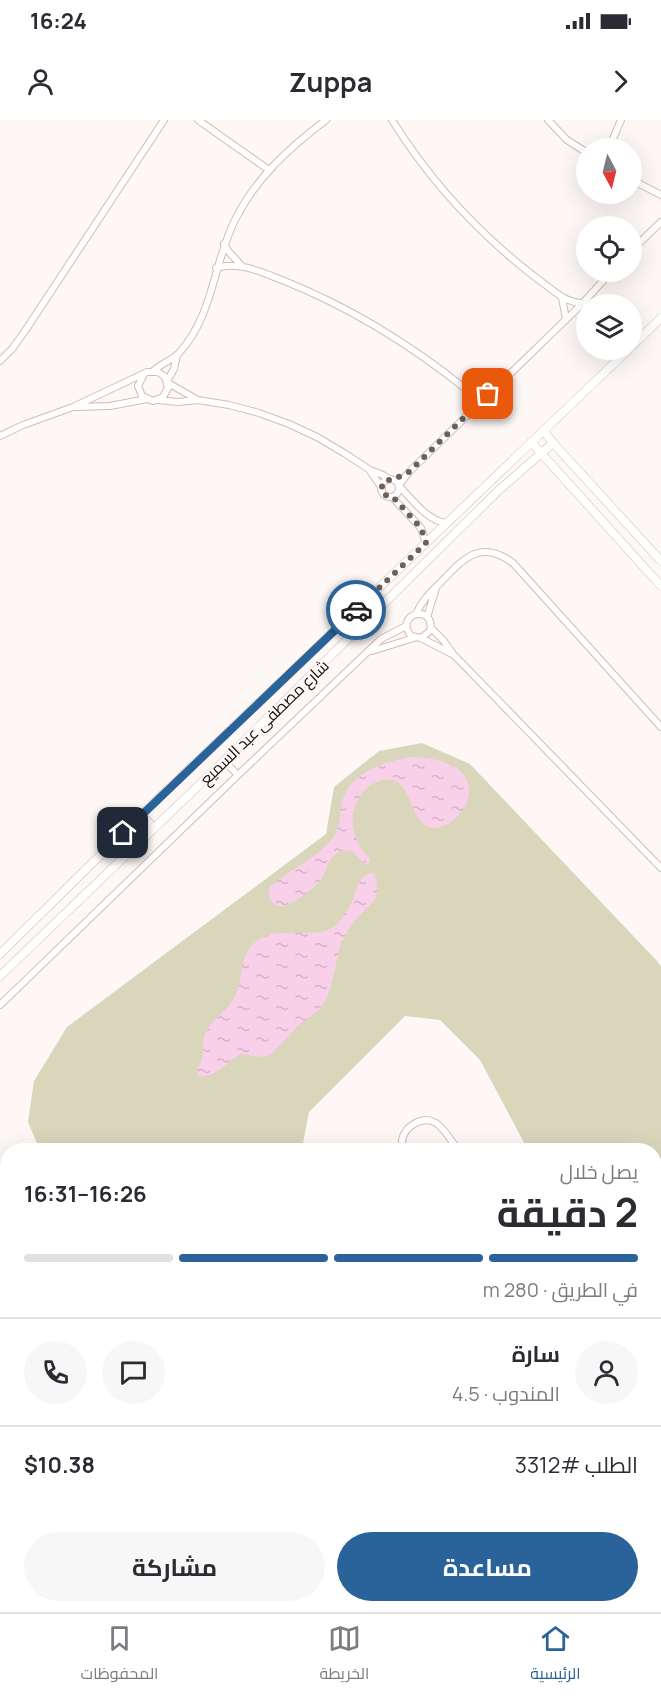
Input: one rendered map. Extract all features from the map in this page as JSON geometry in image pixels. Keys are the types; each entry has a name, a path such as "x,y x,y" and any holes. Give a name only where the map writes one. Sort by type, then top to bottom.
{"street":[{"path":"0,361 26,331 164,120"},
{"path":"198,120 269,170"},
{"path":"0,436 143,376 177,355 201,320 211,295 216,268 224,244 236,217 251,193 290,149 326,120"},
{"path":"392,120 418,159 468,216 500,248 562,298 576,303"},
{"path":"548,120 567,140 576,146"},
{"path":"613,138 621,120"},
{"path":"642,185 658,194 661,203"},
{"path":"642,240 661,222"},
{"path":"224,244 234,260 242,266 296,285 353,313 408,345 467,390 488,394"},
{"path":"216,268 242,266"},
{"path":"591,294 602,282"},
{"path":"562,298 566,319"},
{"path":"370,470 385,495 392,496 398,493 399,486 409,472 576,310"},
{"path":"642,336 661,318"},
{"path":"158,400 166,393 177,355"},
{"name":"شارع مصطفى عبد السميع","path":"0,954 138,818 617,360"},
{"path":"153,371 162,374 168,382 198,400"},
{"path":"143,376 140,380 139,391 147,399"},
{"path":"467,390 472,410"},
{"path":"73,407 110,406 147,399 178,402 198,400 259,413 289,424 335,447 370,470 391,479 430,518 446,523"},
{"path":"543,430 661,561"},
{"path":"531,442 661,586"},
{"name":"شارع مصطفى عبد السميع","path":"0,976 184,801 498,491 553,443"},
{"path":"382,488 384,482 409,472"},
{"path":"392,496 421,528 426,543"},
{"path":"453,654 408,633 406,626 409,619 416,614 422,601 462,561 474,554 494,552 513,563 661,727"},
{"path":"427,617 436,587"},
{"path":"368,652 428,634 431,628 430,620 416,614"},
{"path":"0,1005 381,639 406,626"},
{"path":"431,628 453,654 661,868"},
{"path":"224,761 238,775"},
{"path":"168,790 172,800 184,801"},
{"path":"138,818 148,821 150,832"},
{"path":"402,1143 404,1134 410,1126 427,1120 439,1126 452,1143"}],"shaded area":[{"path":"422,743 470,764 657,961 661,967 661,1143 524,1143 480,1060 440,1020 405,1016 309,1112 303,1143 37,1143 28,1122 34,1081 67,1027 326,834 334,787 379,751"}],"water":[{"path":"412,757 440,761 451,765 464,775 468,783 468,800 458,815 443,826 432,828 424,825 399,783 382,780 374,783 367,788 357,802 352,819 355,836 370,859 369,864 365,864 352,851 343,850 332,857 322,878 306,894 283,906 272,903 269,897 270,887 319,852 333,838 338,826 342,803 352,784 360,776 380,765"},
{"path":"371,873 374,874 377,884 375,900 355,920 341,942 331,986 319,1010 300,1024 270,1055 261,1057 241,1054 216,1072 198,1076 206,1032 235,996 245,956 249,949 255,942 272,934 321,932 336,925 350,906 359,882"}],"way so far":[{"path":"356,610 426,543 421,528 392,496 382,492 382,485 386,480 392,480 409,472 488,394"}],"route":[{"path":"123,833 356,610"}]}
